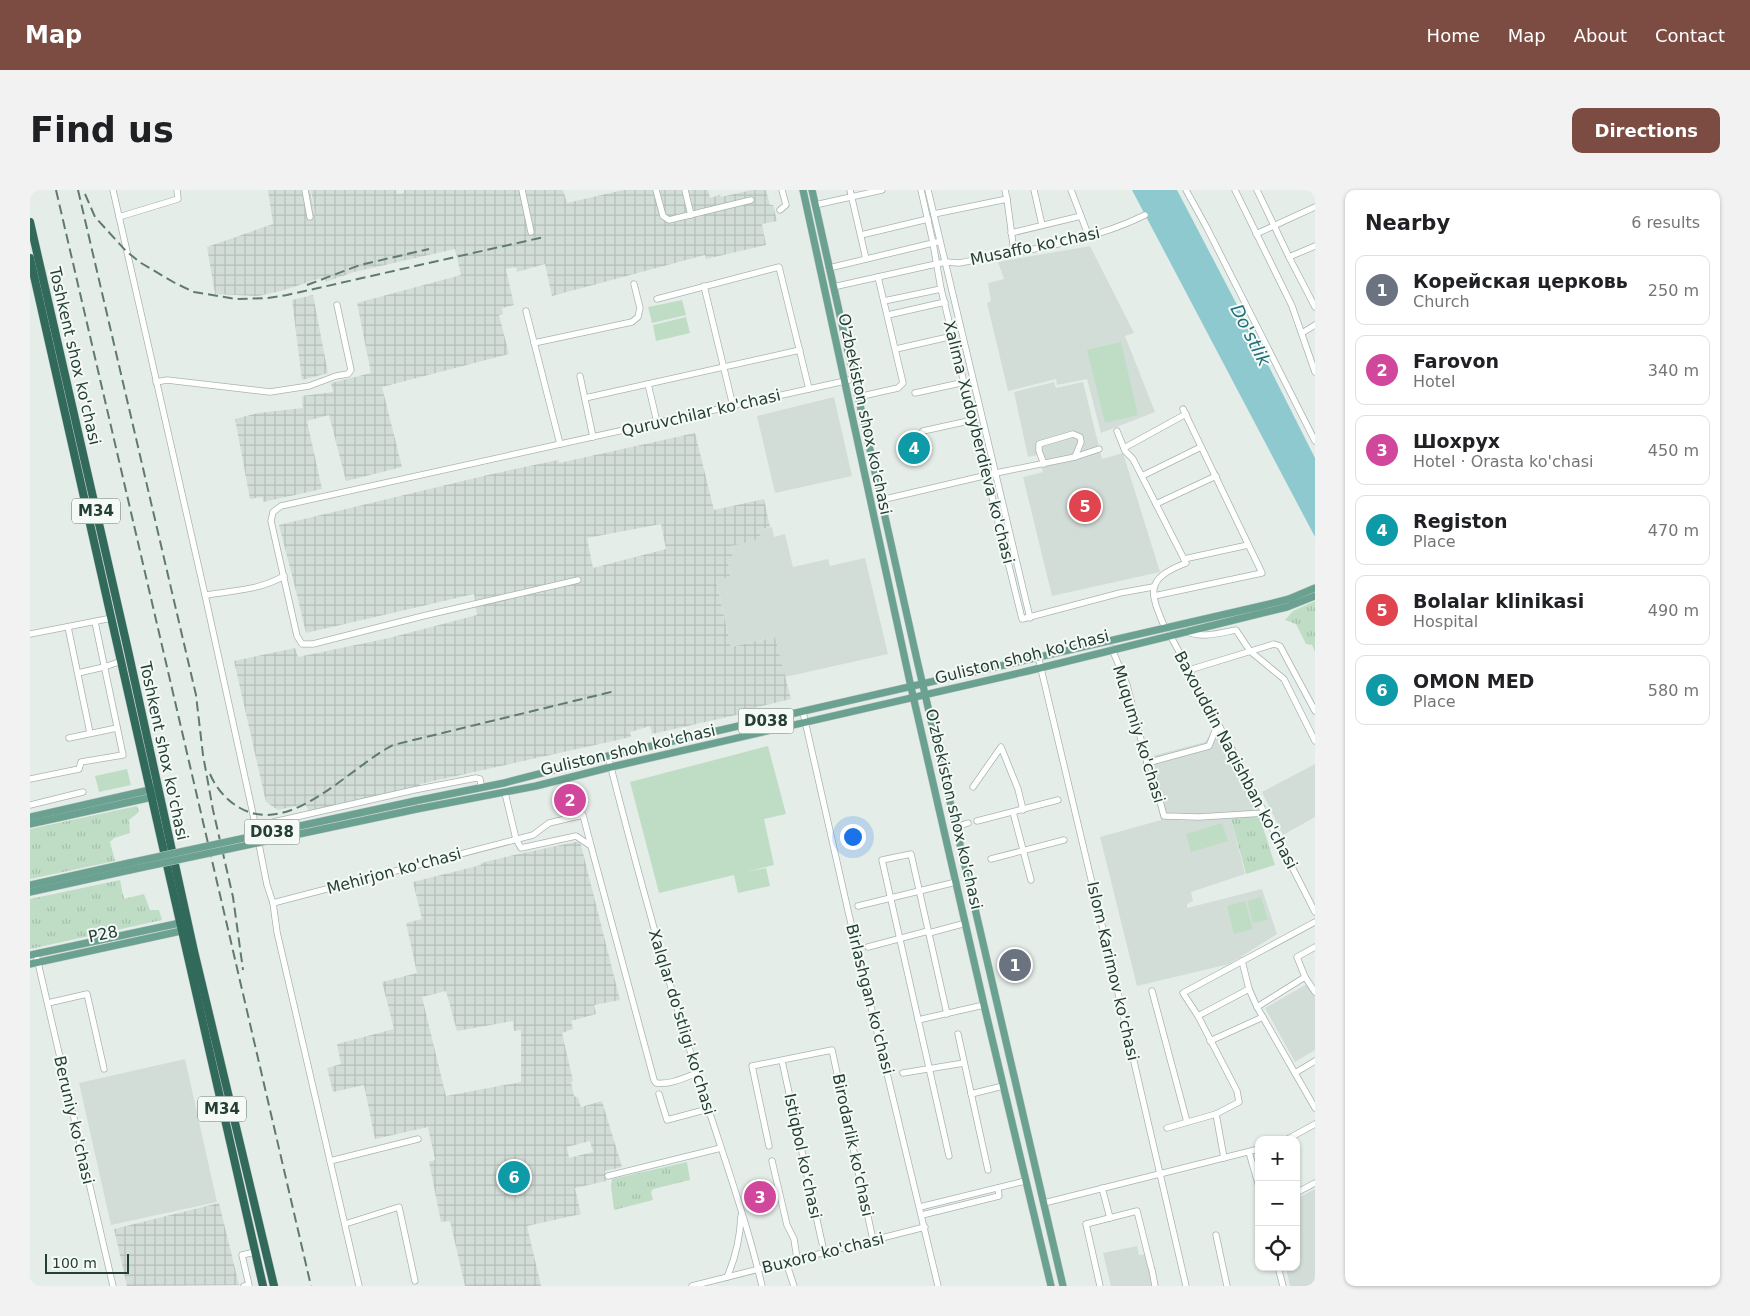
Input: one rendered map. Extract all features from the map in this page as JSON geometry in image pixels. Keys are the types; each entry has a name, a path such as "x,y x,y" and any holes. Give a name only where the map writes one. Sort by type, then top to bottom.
{"highway":[{"name":"Toshkent shox ko'chasi","path":"30,222 155,792 180,927 264,1286"},
{"name":"Toshkent shox ko'chasi","path":"30,258 112,618 123,647 122,661 221,1060 274,1286"},
{"path":"211,1062 221,1060"}],"main road":[{"name":"O'zbekiston shox ko'chasi","path":"803,190 913,697 1051,1286"},
{"name":"O'zbekiston shox ko'chasi","path":"812,190 918,665 1063,1286"},
{"name":"Guliston shoh ko'chasi","path":"30,884 130,866 416,805 608,756 1280,601 1315,588"},
{"name":"Guliston shoh ko'chasi","path":"416,805 505,793 1041,668 1287,607 1315,596"},
{"path":"907,667 918,665"},
{"path":"918,715 929,713"},
{"path":"30,817 155,792"},
{"path":"30,824 155,792"},
{"name":"Guliston shoh ko'chasi","path":"30,892 130,866"},
{"path":"33,954 180,927"},
{"name":"Р28","path":"30,964 180,927"}],"street":[{"path":"113,190 205,595 256,826 267,885 273,903 359,1286"},
{"path":"119,217 178,198 177,190"},
{"path":"305,190 310,217"},
{"path":"522,190 531,232"},
{"path":"656,190 663,216 672,220 750,200"},
{"path":"685,190 692,215"},
{"path":"780,210 786,205 782,190"},
{"path":"850,190 866,259"},
{"path":"815,205 882,190"},
{"name":"Xalima Xudoyberdieva ko'chasi","path":"921,190 941,289 1022,620 1030,618 928,190"},
{"path":"1006,190 1014,252"},
{"path":"1034,190 1042,225"},
{"path":"1071,190 1090,237"},
{"path":"1186,190 1315,441"},
{"path":"1235,190 1292,306 1315,372"},
{"path":"1257,190 1315,307"},
{"path":"934,214 1007,199"},
{"path":"1256,234 1315,207"},
{"name":"Musaffo ko'chasi","path":"833,286 946,262 959,263 1090,237 1144,215"},
{"path":"1011,232 1081,216"},
{"path":"861,235 928,219"},
{"path":"829,268 941,241"},
{"path":"1289,257 1315,246"},
{"path":"657,299 779,266 809,389"},
{"path":"858,397 898,388 902,385 896,349 878,277"},
{"path":"534,343 632,322 638,317 640,308 634,284"},
{"path":"704,286 733,406"},
{"path":"884,301 941,289"},
{"path":"888,315 945,302"},
{"path":"156,382 168,380 270,392 309,386 336,376 348,374 351,370 350,361 346,352 337,305"},
{"path":"526,311 560,444"},
{"path":"1302,333 1315,325"},
{"path":"896,349 953,336"},
{"path":"585,398 800,350"},
{"path":"580,376 594,437"},
{"name":"Quruvchilar ko'chasi","path":"578,580 313,644 302,644 297,636 271,521 273,512 281,506 854,379"},
{"path":"915,393 965,382"},
{"path":"648,384 657,422"},
{"path":"1124,448 1184,412 1262,573 1154,596"},
{"path":"922,431 973,420"},
{"path":"1117,431 1124,448 1133,459 1185,561"},
{"path":"1044,464 1038,451 1039,444 1073,434 1080,437 1081,442 1075,457"},
{"path":"1142,476 1202,447"},
{"path":"881,500 1075,457 1099,449"},
{"path":"1156,504 1216,476"},
{"path":"1165,628 1154,596 1153,587 1158,578 1185,561 1248,545"},
{"path":"205,595 256,588 272,583 284,576"},
{"path":"1030,618 1120,593 1153,587"},
{"path":"30,634 112,618"},
{"path":"30,779 79,769 82,762 123,755 95,622"},
{"path":"68,627 90,733"},
{"path":"1186,631 1193,635 1199,635 1236,630 1250,651 1284,679 1315,740"},
{"name":"Baxouddin Naqishban ko'chasi","path":"1170,635 1315,912"},
{"path":"1189,670 1274,644 1280,646 1315,711"},
{"name":"Muqumiy ko'chasi","path":"1112,649 1128,685 1147,763 1151,768 1164,816 1264,812"},
{"name":"Islom Karimov ko'chasi","path":"1038,656 1186,1286"},
{"path":"78,673 104,668 122,661"},
{"name":"Birlashgan ko'chasi","path":"803,712 849,915 938,1286"},
{"path":"69,738 117,728"},
{"path":"1147,763 1209,746 1215,731 1220,728"},
{"path":"973,787 1001,747 1018,789 1023,810"},
{"name":"Xalqlar do'stligi ko'chasi","path":"608,756 650,914 696,1073 741,1211 762,1286"},
{"path":"256,826 476,778 480,779 482,785 478,788"},
{"path":"30,805 83,792"},
{"path":"505,793 516,839 521,848 576,836 591,846 654,1080 656,1083 662,1084 696,1073"},
{"path":"55,799 59,810"},
{"path":"977,821 1058,800"},
{"path":"1013,812 1031,880"},
{"name":"Mehirjon ko'chasi","path":"273,903 533,835 548,823 583,815 591,846"},
{"path":"956,827 968,823"},
{"path":"990,859 1064,840"},
{"path":"947,1014 911,854 882,860 949,1156"},
{"path":"858,906 956,882"},
{"path":"1167,1128 1216,1114 1239,1102 1237,1091 1184,992 1315,922"},
{"path":"868,947 966,923"},
{"path":"1315,947 1297,957 1305,977 1315,992"},
{"name":"Beruniy ko'chasi","path":"33,954 38,962 48,1003 113,1286"},
{"path":"1242,960 1249,989 1256,1007 1315,1108"},
{"path":"1256,1007 1305,977"},
{"path":"1198,1016 1249,989"},
{"path":"1152,991 1187,1122"},
{"path":"48,1003 87,994 104,1069"},
{"path":"918,1020 984,1005"},
{"path":"1210,1041 1262,1017"},
{"path":"958,1034 988,1170"},
{"name":"Birodarlik ko'chasi","path":"782,1061 832,1050 873,1240"},
{"path":"769,1146 752,1066 782,1061"},
{"name":"Istiqbol ko'chasi","path":"782,1061 824,1252"},
{"path":"1295,1073 1315,1061"},
{"path":"903,1073 964,1063"},
{"path":"971,1094 1003,1086"},
{"path":"659,1094 667,1120 708,1109"},
{"path":"1216,1114 1224,1158"},
{"path":"1293,1136 1315,1124"},
{"path":"330,1161 418,1139"},
{"path":"608,1176 721,1148"},
{"path":"1044,1203 1255,1150"},
{"path":"1250,1152 1257,1181"},
{"path":"772,1161 787,1225 794,1239 798,1258"},
{"path":"920,1207 1025,1181"},
{"path":"1300,1191 1315,1183"},
{"path":"922,1215 999,1196 998,1188"},
{"path":"1102,1188 1110,1218"},
{"path":"345,1224 399,1207 415,1281"},
{"path":"726,1277 736,1253 741,1211"},
{"path":"1100,1286 1086,1224 1137,1211 1155,1286"},
{"name":"Buxoro ko'chasi","path":"692,1286 925,1227"},
{"path":"1216,1235 1226,1286"},
{"path":"244,1286 250,1285 242,1255 255,1252"},
{"path":"786,1262 794,1286"},
{"path":"1279,1271 1283,1286"}],"shaded area":[{"path":"268,190 310,190 318,231 311,190 396,190 397,194 404,193 404,190 563,190 567,203 623,190 708,190 710,198 752,190 766,190 770,205 773,205 777,221 762,224 766,245 706,259 705,255 552,296 545,264 517,272 516,267 506,269 514,305 502,308 503,314 499,315 509,354 382,387 402,467 346,481 329,415 307,421 322,489 263,502 262,497 250,499 235,419 258,413 303,408 302,396 333,392 331,383 371,373 357,303 461,275 455,249 354,272 326,282 324,277 281,291 258,296 215,294 207,247 273,224"},
{"path":"1090,246 1134,333 1125,336 1155,412 1101,433 1087,379 1057,385 1056,379 1008,391 987,303 991,301 988,283 1004,279 998,262"},
{"path":"313,295 328,373 302,380 292,300"},
{"path":"1054,382 1056,388 1083,382 1102,459 1123,453 1160,572 1052,596 1023,477 1043,472 1038,455 1028,457 1014,392"},
{"path":"834,397 852,476 775,493 757,416"},
{"path":"695,433 714,510 764,499 770,527 759,530 761,539 731,546 733,559 728,560 730,577 716,580 731,647 775,637 791,699 745,710 745,713 652,734 650,726 630,732 631,737 420,784 420,786 309,812 305,804 278,810 266,802 234,661 295,648 298,657 389,638 477,615 474,594 306,633 279,525 492,474 558,460 559,463","holes":["661,524 666,549 593,568 587,538"]},
{"path":"772,527 774,537 785,534 793,567 828,559 830,566 865,558 888,654 785,677 775,637 731,647 716,579 730,577 728,560 733,559 731,545 760,539 759,530"},
{"path":"1216,726 1260,809 1259,815 1231,818 1245,874 1191,892 1193,901 1187,904 1187,908 1262,889 1277,934 1229,964 1137,986 1100,837 1161,820 1145,758 1205,742"},
{"path":"1315,764 1315,817 1283,835 1262,792"},
{"path":"580,841 620,1000 594,1005 596,1014 571,1021 573,1029 562,1033 573,1081 571,1082 574,1096 578,1098 581,1107 602,1101 622,1167 605,1171 606,1181 575,1188 581,1214 527,1226 541,1286 465,1286 450,1221 441,1222 429,1162 435,1160 428,1127 375,1139 364,1085 333,1092 327,1068 341,1064 337,1044 394,1029 382,982 417,973 406,923 422,919 413,882 514,855","holes":["446,991 457,1031 513,1021 514,1031 521,1030 521,1082 446,1096 422,997","590,1141 593,1152 569,1158 567,1147"]},
{"path":"1307,984 1315,997 1315,1050 1295,1062 1265,1008"},
{"path":"185,1059 217,1202 111,1225 79,1083"},
{"path":"1315,1189 1315,1286 1290,1286 1287,1271 1300,1271 1300,1197"},
{"path":"219,1203 239,1285 127,1286 114,1229"},
{"path":"1137,1246 1139,1255 1145,1254 1152,1286 1111,1286 1103,1253"}],"green space":[{"path":"682,300 686,315 652,323 648,307"},
{"path":"686,317 690,333 656,341 653,325"},
{"path":"1121,342 1138,415 1105,423 1087,350"},
{"path":"1315,601 1315,652 1312,645 1306,644 1296,624 1285,620 1293,611"},
{"path":"768,746 786,814 764,819 774,865 746,872 766,868 770,886 738,893 734,875 659,893 630,782"},
{"path":"127,769 131,785 99,792 95,776"},
{"path":"137,806 139,812 129,820 130,833 114,838 110,842 115,861 30,879 30,829"},
{"path":"1259,815 1275,865 1246,874 1231,818"},
{"path":"1222,823 1228,841 1191,852 1186,834"},
{"path":"120,880 124,899 144,894 150,910 159,910 162,920 30,949 30,899"},
{"path":"1261,897 1268,920 1253,923 1247,901"},
{"path":"1245,901 1253,929 1234,934 1227,906"},
{"path":"687,1162 690,1180 653,1189 651,1192 653,1200 614,1210 612,1179"}],"water":[{"name":"Do'stlik","path":"1132,190 1177,190 1315,458 1315,537"}],"railway":[{"path":"56,190 311,1286"},
{"path":"78,190 196,695 203,755 213,810 233,897 243,970"},
{"path":"85,194 95,217 126,251 141,263 194,292 236,299 268,298 287,295 544,237"},
{"path":"307,285 360,265 429,249"},
{"path":"210,774 222,793 240,808 259,815 279,813 299,807 320,796 376,755 393,745 615,691"}],"place":[{"name":"Registon","path":"914,448"},
{"name":"Bolalar klinikasi","path":"1085,506"},
{"name":"Farovon","path":"570,800"},
{"name":"Корейская церковь","path":"1015,965"},
{"name":"OMON MED","path":"514,1177"},
{"name":"Шохрух","path":"760,1197"}]}
